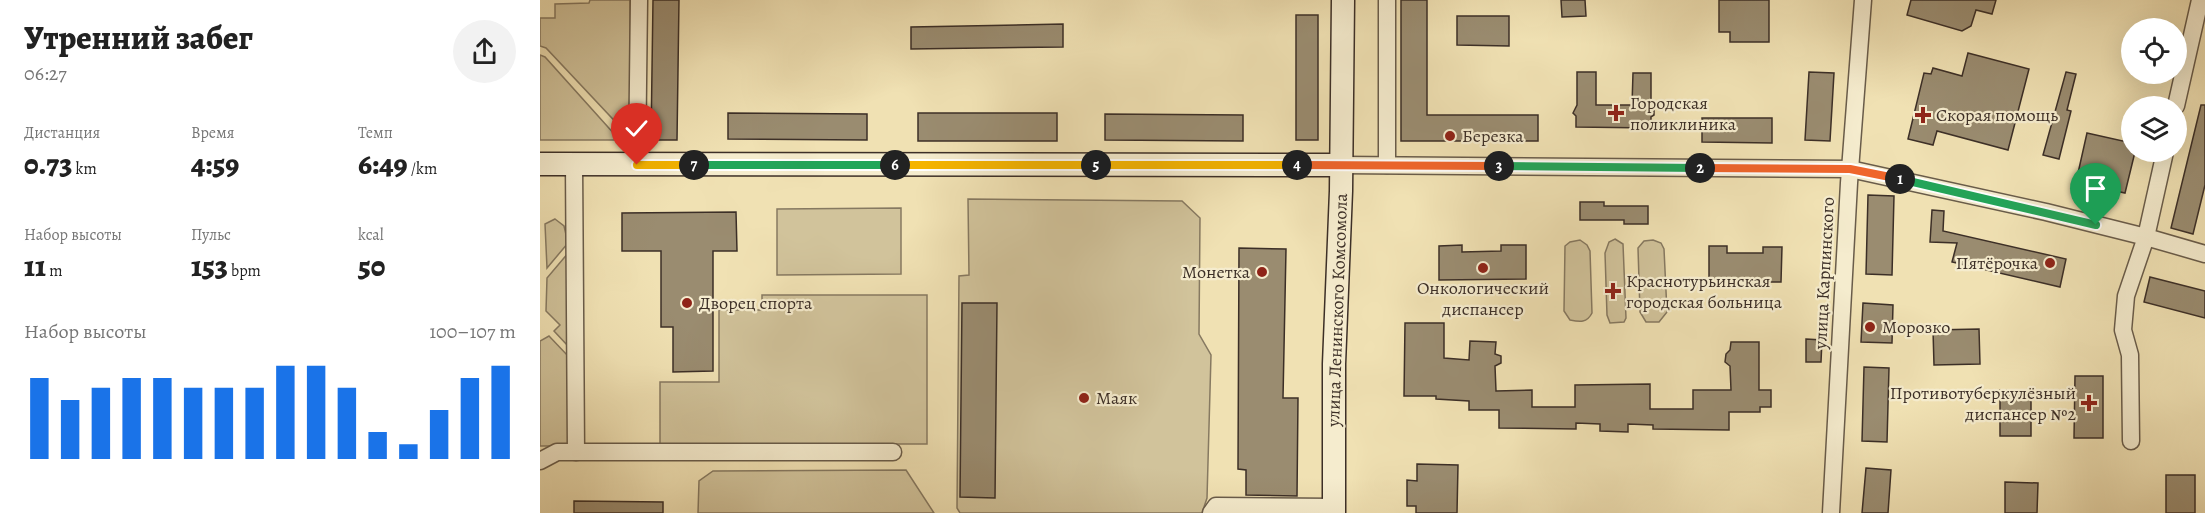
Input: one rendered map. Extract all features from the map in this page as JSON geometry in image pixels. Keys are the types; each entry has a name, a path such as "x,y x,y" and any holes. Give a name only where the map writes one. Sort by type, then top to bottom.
{"main road":[{"name":"улица Ленинского Комсомола","path":"1334,510 1334,364 1341,165 1343,0"},
{"path":"540,165 1341,165"}],"street":[{"path":"637,165 639,0"},
{"path":"1387,0 1388,165"},
{"name":"улица Карпинского","path":"1831,513 1850,169 1863,0"},
{"path":"2178,96 2200,0"},
{"path":"2131,441 2130,355 2123,330 2126,296 2146,237 2163,162"},
{"path":"1341,165 1850,169 2146,237 2205,254"},
{"path":"574,166 576,452"},
{"path":"540,461 557,452 893,452"},
{"path":"1211,513 1216,506 1334,510"}],"shaded area":[{"path":"590,0 630,0 631,131 626,133 546,48 540,46 540,18 555,18 555,4 589,3"},
{"path":"540,55 545,57 616,136 615,140 540,140"},
{"name":"Маяк","path":"968,199 1182,201 1200,218 1199,334 1211,355 1207,498 1202,513 960,513 957,508 959,276 969,275"},
{"path":"901,208 901,274 777,275 777,209"},
{"path":"555,219 564,226 568,243 547,268 545,224"},
{"path":"1615,239 1623,244 1626,318 1624,322 1610,323 1607,315 1605,253 1609,242"},
{"path":"1580,240 1587,245 1590,251 1592,313 1588,319 1580,321 1570,320 1564,311 1565,246 1570,242"},
{"path":"1653,240 1661,243 1664,249 1667,312 1659,322 1646,322 1640,312 1638,248 1644,241"},
{"path":"569,252 569,347 554,331 560,325 546,311 547,278"},
{"path":"762,295 927,295 927,444 660,444 660,382 719,382 719,310 762,310"},
{"path":"549,336 569,357 569,446 540,446 540,341"},
{"path":"906,470 934,513 698,513 699,481 713,471"}],"building":[{"path":"653,0 679,0 677,140 651,140"},
{"path":"1401,0 1427,0 1427,115 1538,115 1538,141 1401,141"},
{"path":"1561,0 1585,0 1586,16 1562,17"},
{"path":"1719,0 1769,0 1769,42 1730,42 1730,32 1719,32"},
{"path":"1911,0 1996,0 1992,14 1976,10 1971,26 1962,31 1907,15"},
{"path":"1296,15 1318,15 1318,140 1296,140"},
{"path":"1457,16 1509,16 1509,46 1457,45"},
{"path":"1063,24 1063,47 911,49 911,27"},
{"path":"1968,53 2029,69 2008,150 1937,131 1933,145 1908,139 1924,73 1931,74 1933,68 1962,76"},
{"path":"1577,72 1596,72 1596,105 1632,105 1633,73 1651,73 1651,107 1654,109 1654,115 1651,117 1651,128 1576,127 1576,116 1573,113 1577,105"},
{"path":"1809,72 1834,73 1830,141 1805,140"},
{"path":"2066,72 2076,74 2067,110 2071,111 2059,159 2043,155"},
{"path":"2201,105 2205,105 2205,185 2193,234 2171,228"},
{"path":"728,113 867,114 867,140 728,139"},
{"path":"918,113 1057,113 1057,141 918,141"},
{"path":"1105,114 1243,115 1243,141 1105,140"},
{"path":"1702,118 1772,118 1772,143 1702,142"},
{"path":"2087,133 2121,141 2121,162 2133,162 2125,193 2076,182"},
{"path":"1868,195 1894,196 1892,275 1866,274"},
{"path":"1580,202 1604,202 1604,206 1648,206 1648,224 1624,224 1624,220 1580,220"},
{"path":"1932,210 1944,211 1943,231 2066,259 2060,287 1952,262 1957,243 1930,242"},
{"name":"Дворец спорта","path":"736,212 737,251 713,251 713,371 673,372 673,327 661,327 661,251 622,251 622,213"},
{"name":"Онкологический диспансер","path":"1462,245 1462,252 1501,251 1501,245 1526,245 1526,279 1439,280 1439,246"},
{"path":"1709,246 1727,246 1727,253 1763,253 1763,247 1782,247 1781,282 1709,282"},
{"path":"1239,248 1286,249 1283,398 1298,398 1297,496 1246,495 1246,470 1238,469"},
{"path":"2150,277 2205,291 2205,318 2144,302"},
{"path":"962,303 997,303 995,498 960,497"},
{"path":"1863,303 1893,305 1892,343 1861,342"},
{"path":"1405,323 1444,323 1444,358 1469,360 1470,341 1496,342 1495,354 1501,356 1501,363 1495,366 1496,391 1532,390 1532,407 1575,407 1575,385 1650,384 1650,409 1693,409 1693,390 1731,390 1730,366 1725,362 1731,342 1759,342 1759,390 1771,390 1771,407 1760,407 1760,412 1729,412 1729,430 1653,429 1653,425 1628,424 1628,432 1600,431 1600,424 1576,423 1576,429 1499,428 1499,410 1469,410 1469,401 1436,399 1436,396 1404,396"},
{"path":"1979,329 1980,364 1934,365 1933,330"},
{"path":"1806,339 1822,340 1821,362 1806,362"},
{"path":"1864,367 1889,368 1887,442 1862,441"},
{"path":"2075,376 2103,376 2103,438 2074,438"},
{"path":"2000,390 2031,391 2031,436 2000,436"},
{"path":"1417,464 1458,465 1457,513 1416,513 1416,506 1407,506 1407,480 1417,481"},
{"path":"1866,468 1891,470 1888,513 1862,513"},
{"path":"2166,475 2195,475 2195,513 2166,513"},
{"path":"2005,482 2038,483 2037,513 2005,513"},
{"path":"574,501 663,502 663,513 574,513"}],"place":[{"name":"Городская поликлиника","path":"1616,113"},
{"name":"Скорая помощь","path":"1923,115"},
{"name":"Березка","path":"1450,136"},
{"name":"Пятёрочка","path":"2050,263"},
{"name":"Онкологический диспансер","path":"1483,268"},
{"name":"Монетка","path":"1262,272"},
{"name":"Краснотурьинская городская больница","path":"1613,291"},
{"name":"Дворец спорта","path":"687,303"},
{"name":"Морозко","path":"1870,327"},
{"name":"Маяк","path":"1084,398"},
{"name":"Противотуберкулёзный диспансер №2","path":"2089,403"}],"route":[{"path":"637,165 1388,165 1850,169 2096,225"}]}
